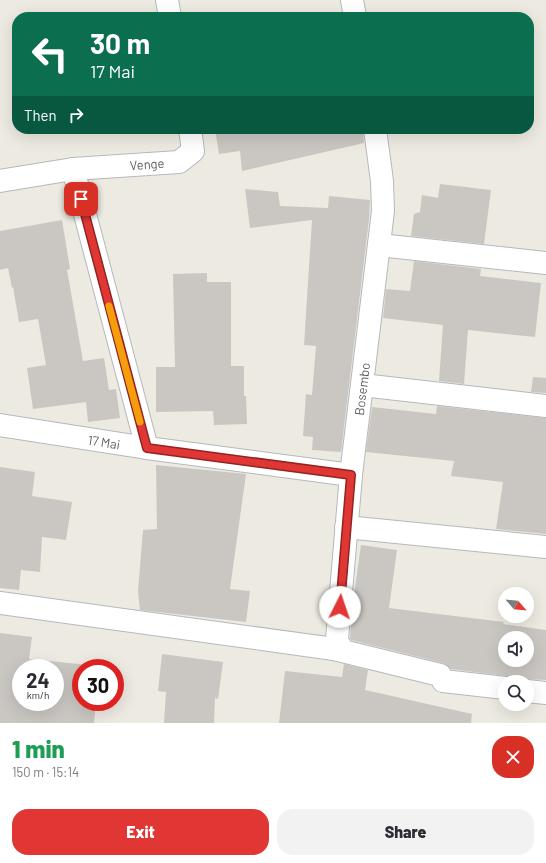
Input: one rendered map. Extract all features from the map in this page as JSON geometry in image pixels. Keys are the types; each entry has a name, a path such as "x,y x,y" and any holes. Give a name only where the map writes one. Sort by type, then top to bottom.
{"street":[{"path":"167,0 169,12"},
{"path":"352,0 354,12"},
{"name":"Venge","path":"0,181 73,169 179,162 193,152 191,134"},
{"name":"Bosembo","path":"337,648 335,644 337,638 351,475 384,211 376,134"},
{"path":"73,169 147,448"},
{"path":"379,245 546,263"},
{"path":"362,385 546,406"},
{"name":"17 Mai","path":"0,425 147,448 351,475"},
{"path":"346,527 546,547"},
{"path":"0,604 337,648 440,675 443,681 498,687"},
{"path":"534,692 546,693"}],"building":[{"path":"216,134 363,134 364,143 242,171 240,151 219,154"},
{"path":"440,184 491,190 484,244 411,236 414,214 420,212 422,195 438,198"},
{"path":"245,189 278,192 280,206 328,208 329,196 370,200 341,452 312,450 313,437 303,436 306,394 312,395 316,346 304,345 312,220 250,228"},
{"path":"62,220 70,269 67,270 83,361 104,358 109,390 116,389 120,418 88,422 86,402 33,409 27,368 46,365 38,319 19,322 8,268 0,270 0,231"},
{"path":"414,261 481,269 480,276 541,283 535,337 468,330 464,384 439,381 443,325 383,318 386,289 410,291"},
{"path":"207,273 207,282 231,282 231,366 244,366 244,396 246,396 247,424 214,425 213,411 156,412 156,367 175,367 173,274"},
{"path":"533,377 546,378 546,393 531,392"},
{"path":"437,406 546,418 546,534 496,529 503,482 451,476 454,461 366,452 372,407 436,414"},
{"path":"156,465 246,474 230,589 250,591 246,622 140,610 138,591 143,530 157,529"},
{"path":"0,467 35,472 32,496 72,502 66,540 42,537 40,572 21,570 19,590 0,588"},
{"path":"361,545 397,550 389,608 498,621 498,623 503,624 546,630 546,680 534,679 534,675 498,675 451,669 443,663 351,640 353,602"},
{"path":"0,633 32,637 29,659 12,659 12,711 64,711 64,662 72,663 72,711 95,711 94,723 0,723"},
{"path":"162,654 223,662 218,699 215,698 214,723 164,723 166,692 158,691"},
{"path":"344,664 368,670 365,690 472,714 471,723 279,723 285,671 342,677"}],"slow traffic":[{"path":"109,306 140,422"}],"route":[{"path":"81,199 147,448 351,475 340,607"}]}
